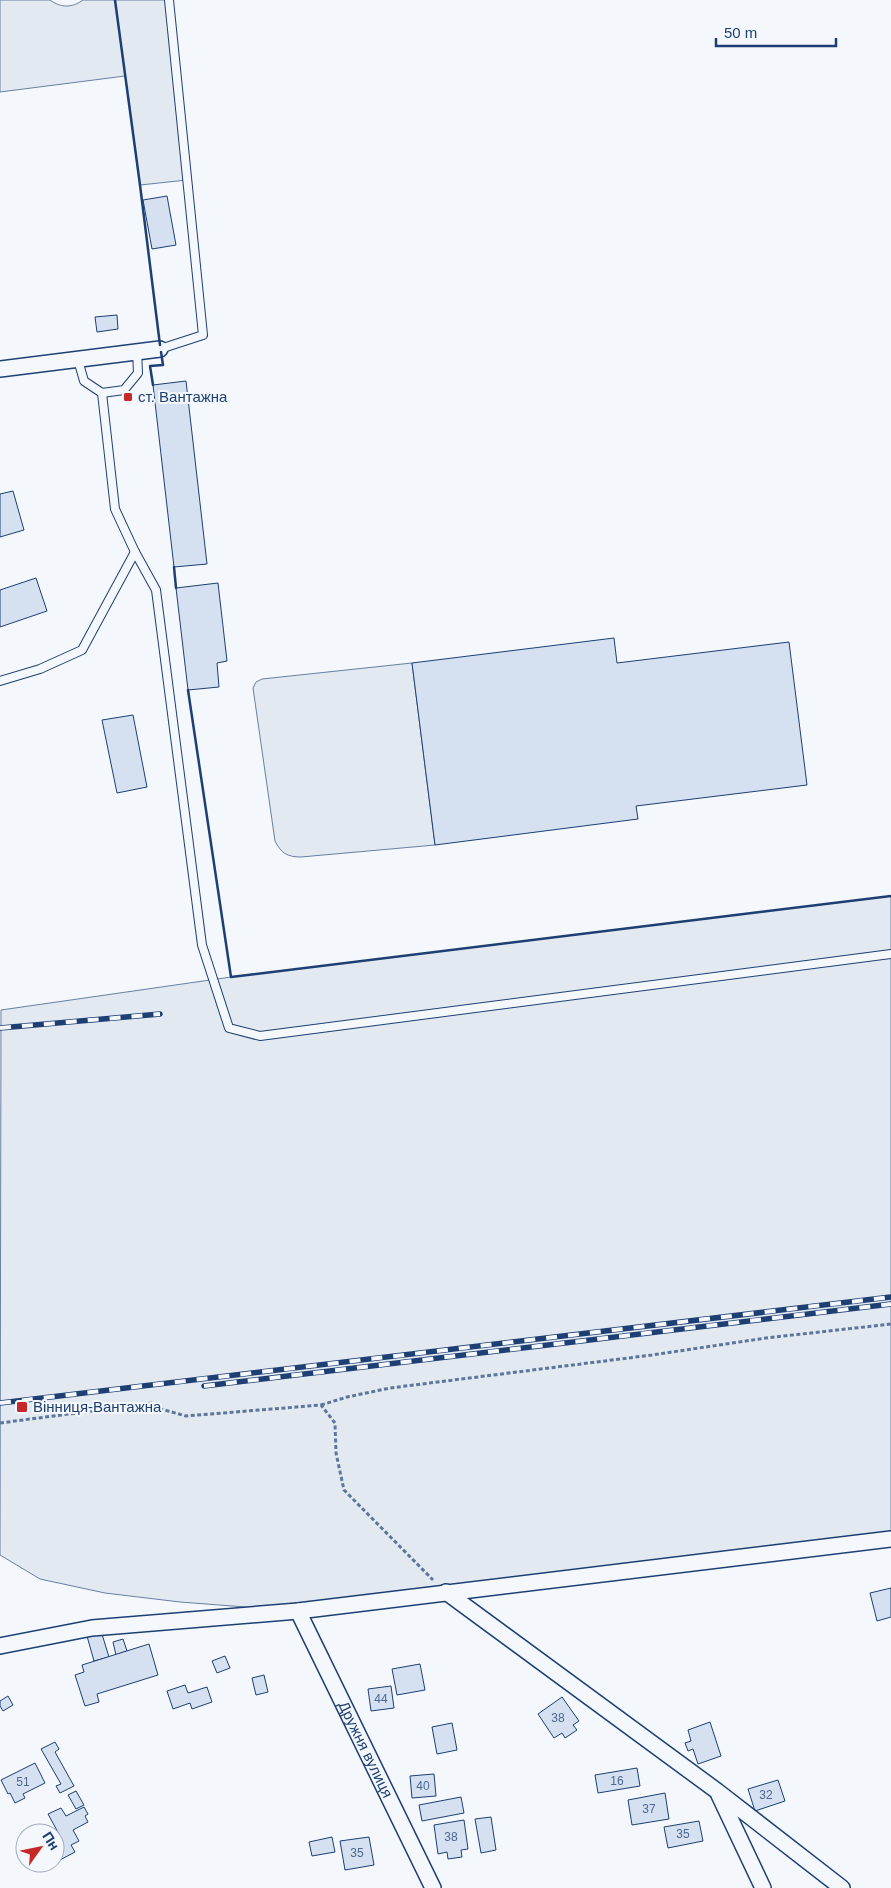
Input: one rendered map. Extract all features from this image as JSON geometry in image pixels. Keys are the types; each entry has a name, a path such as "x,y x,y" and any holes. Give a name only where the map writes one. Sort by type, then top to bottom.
{"street":[{"path":"0,369 160,349"},
{"path":"0,1646 92,1628 298,1611 891,1539"},
{"path":"446,1592 717,1791 842,1888"},
{"name":"Дружня вулиця","path":"298,1611 433,1888"},
{"path":"717,1791 763,1888"}],"lane":[{"path":"160,349 203,335 169,0"},
{"path":"78,360 84,381 102,393 124,390 138,373 137,351"},
{"path":"102,393 115,509 135,552 156,590 202,945 229,1028 260,1036 891,954"},
{"path":"0,682 40,669 82,650 135,552"}],"path":[{"path":"0,1423 153,1403 161,1409 186,1416 321,1405 390,1388 652,1356 766,1338 891,1324"},
{"path":"321,1405 335,1423 336,1453 344,1490 446,1592"}],"shaded area":[{"path":"0,0 50,0 66,6 83,0 169,0 187,180 140,185 125,76 0,92"},
{"path":"412,663 435,845 301,857 285,854 275,841 253,688 256,682 262,679"},
{"path":"891,896 891,1539 298,1611 180,1602 105,1593 40,1579 0,1555 1,1010 231,977"}],"building":[{"path":"167,196 176,245 152,249 143,200"},
{"path":"117,315 118,329 97,332 95,317"},
{"path":"186,381 207,564 174,567 153,385"},
{"path":"13,491 24,530 0,537 0,494"},
{"path":"36,578 47,611 0,627 0,590"},
{"path":"218,583 227,661 217,663 219,687 188,690 176,588"},
{"path":"614,638 617,663 789,642 807,785 636,806 638,819 435,845 412,663"},
{"path":"133,715 147,787 117,793 102,720"},
{"path":"891,1588 891,1617 877,1621 870,1593"},
{"path":"101,1631 109,1657 94,1661 87,1636"},
{"path":"123,1639 127,1651 116,1655 113,1642"},
{"path":"149,1644 158,1675 97,1694 99,1702 85,1706 75,1675 84,1672 82,1665"},
{"path":"225,1656 230,1668 217,1673 212,1661"},
{"path":"420,1664 425,1690 397,1695 392,1669"},
{"path":"264,1675 268,1692 256,1695 252,1678"},
{"path":"185,1685 188,1693 207,1687 212,1702 192,1709 190,1703 173,1709 167,1691"},
{"path":"391,1686 394,1708 371,1711 368,1689"},
{"path":"8,1696 13,1705 3,1711 0,1701"},
{"path":"562,1697 579,1721 573,1725 577,1730 565,1738 562,1733 554,1738 538,1714"},
{"path":"710,1722 721,1756 698,1764 693,1749 688,1751 685,1743 691,1741 688,1730"},
{"path":"452,1723 457,1750 437,1754 432,1727"},
{"path":"55,1742 59,1749 55,1752 74,1786 60,1793 56,1786 61,1784 41,1749"},
{"path":"35,1763 45,1783 23,1794 25,1798 15,1803 1,1780"},
{"path":"637,1768 640,1786 598,1793 595,1775"},
{"path":"434,1774 436,1796 412,1798 410,1776"},
{"path":"778,1780 785,1801 755,1811 748,1789"},
{"path":"76,1791 84,1805 76,1809 68,1795"},
{"path":"665,1793 669,1819 632,1825 628,1800"},
{"path":"461,1797 464,1813 422,1821 419,1805"},
{"path":"84,1807 88,1814 85,1816 88,1822 73,1830 79,1841 71,1845 75,1852 65,1857 65,1823 53,1823 48,1814 61,1808 66,1816"},
{"path":"491,1817 496,1850 481,1853 475,1819"},
{"path":"464,1820 468,1849 461,1850 462,1857 448,1859 447,1852 438,1854 434,1825"},
{"path":"699,1821 703,1841 668,1848 664,1827"},
{"path":"332,1837 335,1852 312,1856 309,1842"},
{"path":"369,1837 374,1865 345,1870 340,1841"}],"railway":[{"path":"0,1028 160,1014"},
{"path":"0,1403 891,1297"},
{"path":"204,1386 891,1304"}],"wall":[{"path":"115,0 160,345"},
{"path":"153,385 150,366 163,365 161,352"},
{"path":"174,567 176,588"},
{"path":"188,690 231,977 891,896"}],"place":[{"name":"ст. Вантажна","path":"128,397"},
{"name":"Вінниця-Вантажна","path":"22,1407"}]}
